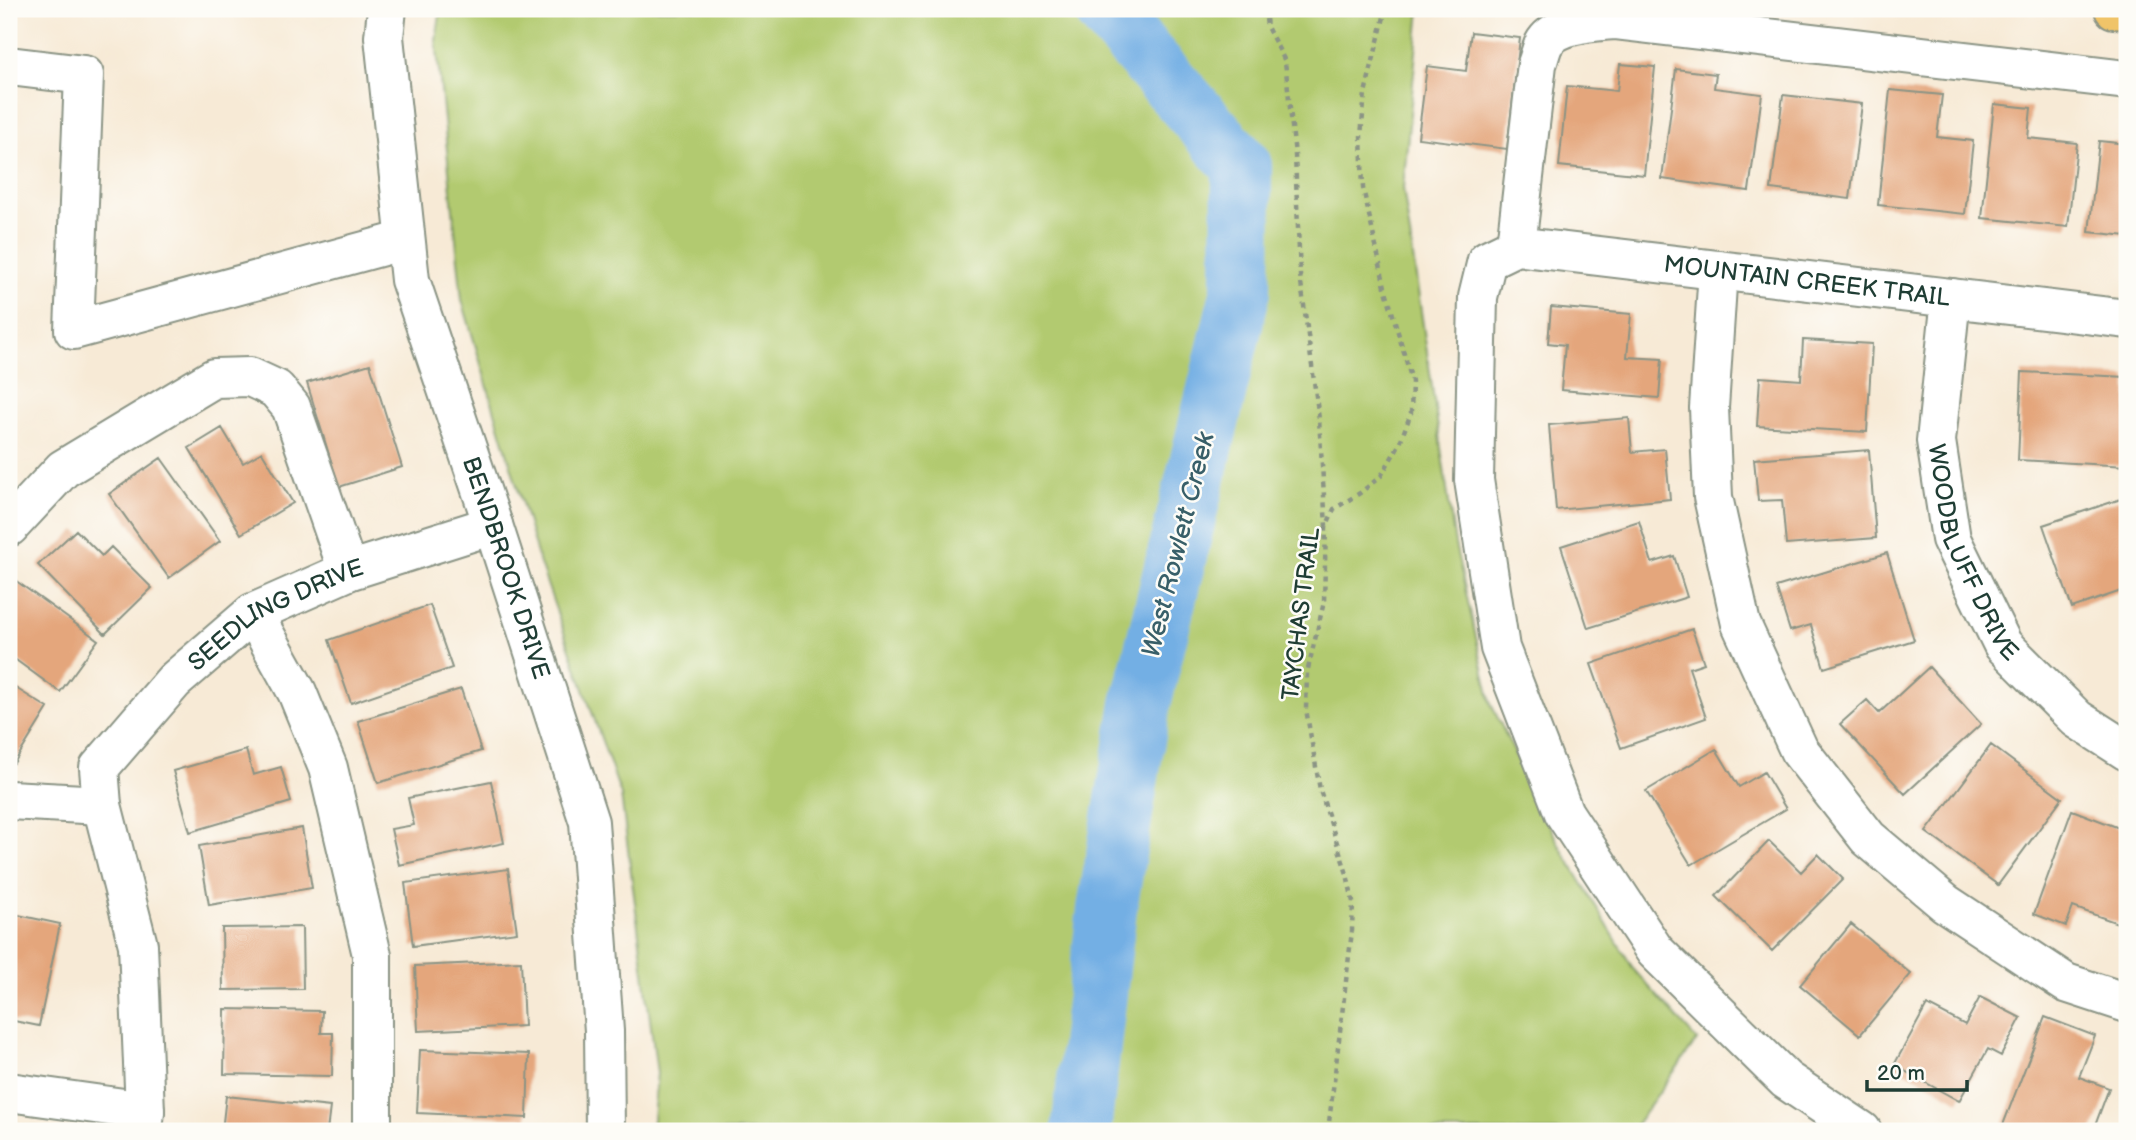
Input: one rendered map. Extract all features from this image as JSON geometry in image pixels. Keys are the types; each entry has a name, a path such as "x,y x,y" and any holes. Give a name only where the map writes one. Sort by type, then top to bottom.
{"main road":[{"path":"2114,9 2127,10"}],"street":[{"name":"BENDBROOK DRIVE","path":"387,9 384,37 410,280 589,822 604,1031 606,1131"},
{"path":"1862,1131 1786,1080 1655,951 1564,813 1500,648 1474,480 1478,297 1502,253 1537,64 1546,41 1562,30 1615,20 2127,80"},
{"path":"9,66 84,75 74,330 405,240"},
{"name":"MOUNTAIN CREEK TRAIL","path":"1502,253 1718,270 2127,319"},
{"path":"1718,270 1709,408 1713,497 1741,624 1799,750 1868,838 1945,903 2066,983 2127,1003"},
{"name":"WOODBLUFF DRIVE","path":"1951,298 1936,441 1951,539 2003,645 2077,719 2127,751"},
{"path":"9,527 63,469 214,378 250,377 276,389 291,407 348,571"},
{"name":"SEEDLING DRIVE","path":"102,805 99,768 174,681 253,613 348,571 493,525"},
{"path":"253,613 298,692 328,768 372,955 372,1131"},
{"path":"9,800 102,805 138,945 144,1121 9,1092"}],"path":[{"path":"1265,9 1266,27 1285,61 1287,75 1295,155 1300,275 1319,419 1326,527"},
{"name":"TAYCHAS TRAIL","path":"1328,1131 1352,931 1353,902 1347,874 1320,790 1306,709 1307,673 1324,602 1326,527 1334,509 1381,476 1399,445 1411,413 1412,381 1385,287 1363,188 1361,136 1365,93 1386,9"}],"green space":[{"path":"441,9 1420,9 1403,188 1455,544 1491,704 1558,843 1634,970 1697,1040 1631,1131 652,1131 657,1073 621,795 540,564 462,300 436,40"}],"building":[{"path":"1471,32 1520,38 1507,149 1418,138 1427,66 1466,71"},
{"path":"1620,64 1655,67 1644,175 1559,166 1567,86 1617,91"},
{"path":"1676,69 1716,74 1714,88 1762,94 1749,191 1662,179"},
{"path":"1890,90 1942,95 1937,137 1973,141 1965,214 1878,205"},
{"path":"1783,95 1862,104 1850,199 1771,189"},
{"path":"1994,104 2031,108 2028,138 2077,143 2068,227 1982,218"},
{"path":"2099,141 2127,144 2127,236 2089,232"},
{"path":"1551,307 1631,314 1627,357 1662,359 1659,398 1561,390 1565,345 1548,343"},
{"path":"1803,340 1872,344 1867,432 1757,426 1760,377 1801,380"},
{"path":"370,364 402,467 339,487 307,383"},
{"path":"2022,372 2127,377 2127,466 2018,460"},
{"path":"1629,418 1632,452 1665,449 1670,499 1556,510 1549,425"},
{"path":"222,428 243,463 262,452 293,503 241,534 189,448"},
{"path":"1869,450 1876,538 1786,545 1782,500 1758,501 1754,459"},
{"path":"161,458 220,541 169,578 109,494"},
{"path":"2127,497 2127,589 2072,608 2043,525"},
{"path":"1639,521 1652,563 1674,556 1687,597 1588,628 1561,546"},
{"path":"76,530 102,556 111,547 152,588 105,634 38,565"},
{"path":"1887,553 1914,640 1824,668 1811,625 1790,631 1776,587"},
{"path":"12,578 98,640 60,692 9,655 9,582"},
{"path":"430,605 452,668 351,703 329,640"},
{"path":"1692,629 1704,663 1689,668 1706,718 1621,748 1591,664"},
{"path":"1929,667 1981,724 1905,794 1840,724 1867,700 1879,713"},
{"path":"9,684 48,708 14,763 9,759"},
{"path":"461,689 481,751 378,783 358,721"},
{"path":"1991,745 2062,798 1998,885 1926,832"},
{"path":"1716,749 1739,787 1764,772 1786,809 1691,865 1646,791"},
{"path":"246,750 253,775 281,767 291,802 190,832 173,771"},
{"path":"491,781 504,843 399,865 391,829 414,825 408,798"},
{"path":"2072,810 2127,831 2127,915 2123,925 2073,907 2066,926 2034,914"},
{"path":"302,828 312,888 209,905 199,846"},
{"path":"1769,841 1801,872 1818,854 1843,879 1772,951 1716,896"},
{"path":"508,869 517,932 413,946 405,883"},
{"path":"9,913 60,924 39,1026 9,1020"},
{"path":"1851,924 1911,974 1860,1035 1800,985"},
{"path":"302,927 303,989 223,990 222,928"},
{"path":"521,961 524,1026 418,1031 415,966"},
{"path":"1980,997 2021,1018 2001,1056 1988,1049 1959,1101 1894,1065 1927,1005 1965,1025"},
{"path":"225,1009 322,1011 321,1033 333,1033 332,1076 224,1074"},
{"path":"2045,1017 2095,1036 2079,1077 2109,1088 2093,1131 2020,1131 2003,1125"},
{"path":"420,1050 529,1054 527,1118 417,1113"},
{"path":"226,1096 330,1107 327,1131 222,1131"}],"waterway":[{"name":"West Rowlett Creek","path":"1081,1131 1107,909 1141,704 1241,290 1242,166 1104,9"}]}
